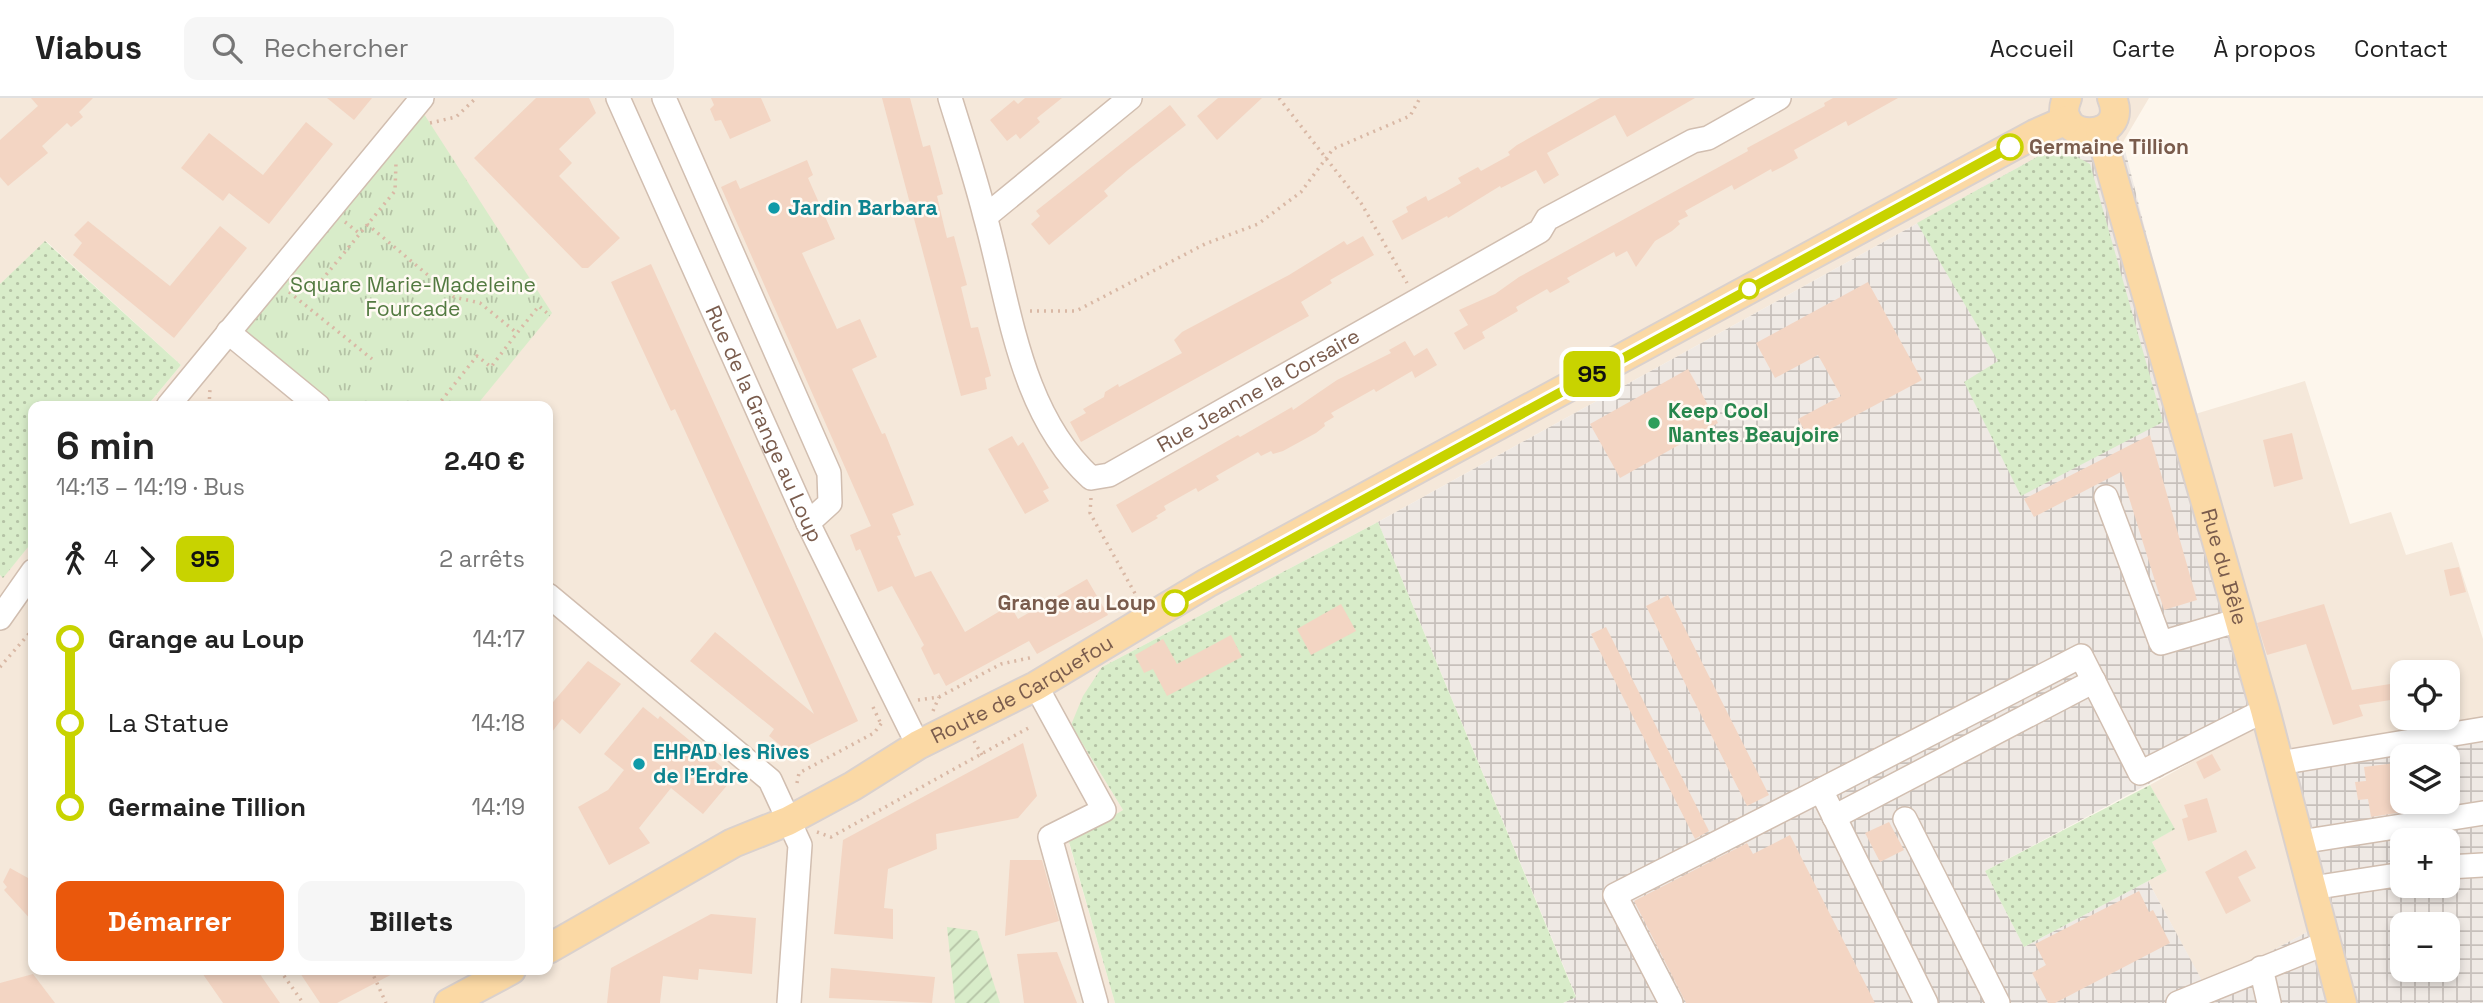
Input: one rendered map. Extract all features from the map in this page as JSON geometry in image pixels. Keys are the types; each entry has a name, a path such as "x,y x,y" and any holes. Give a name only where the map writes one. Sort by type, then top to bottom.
{"main road":[{"path":"2067,109 2079,131 2100,131 2112,119 2112,98"},
{"name":"Route de Carquefou","path":"553,946 733,843 788,821 853,786 918,745 1036,686 1207,583 2035,134 2067,109"},
{"name":"Rue du Bêle","path":"2100,131 2265,710 2342,1003"},
{"path":"449,1003 502,975"}],"street":[{"path":"172,401 422,98"},
{"name":"Rue de la Grange au Loup","path":"618,98 808,523 918,745"},
{"path":"664,98 829,473 830,503 808,523"},
{"path":"950,98 986,216 1028,385 1075,464 1091,478"},
{"path":"986,216 1130,98"},
{"name":"Rue Jeanne la Corsaire","path":"1091,478 1109,475 1315,357 1345,344 1416,300 1540,231 1547,219 1693,141 1707,138 1779,98"},
{"path":"228,332 312,401"},
{"path":"2106,497 2161,643 2239,620"},
{"path":"0,618 28,584"},
{"path":"553,599 770,780 800,845 789,1003"},
{"path":"1671,1003 1615,895 2081,656 2140,773 2265,710"},
{"path":"1834,817 2094,681"},
{"path":"1036,686 1104,810 1050,837 1096,1003"},
{"path":"2279,763 2483,729"},
{"path":"1821,790 1926,1003"},
{"path":"2300,842 2483,813"},
{"path":"1905,819 1998,1003"},
{"path":"2460,866 2483,865"},
{"path":"2312,888 2390,876"},
{"path":"2178,1003 2326,943"},
{"path":"2261,968 2269,1003"}],"path":[{"path":"429,123 456,117 476,98"},
{"path":"1279,98 1362,203 1416,300"},
{"path":"1009,311 1076,311 1205,244 1258,223 1301,192 1334,149 1410,116 1420,98"},
{"path":"281,300 289,291 321,281 395,191 396,164 404,153"},
{"path":"367,224 454,297 480,303 517,333"},
{"path":"289,291 372,359"},
{"path":"440,401 477,356 491,367 539,306 547,313"},
{"path":"210,401 211,387"},
{"path":"1091,478 1090,513 1142,605"},
{"path":"0,667 28,635"},
{"name":"Route de Carquefou","path":"897,704 939,697 1001,664 1039,656"},
{"path":"796,785 799,773 874,733 897,704"},
{"name":"Route de Carquefou","path":"788,821 831,836 1052,715"},
{"path":"283,975 303,1003"},
{"path":"373,975 386,1003"}],"shaded area":[{"path":"0,98 2149,98 2123,142 2057,146 1378,522 1102,667 1071,725 1123,810 1069,843 1115,1003 0,1003 0,575 3,577 28,547 28,975 553,975 553,401 151,401 181,365 46,241 0,284"},
{"path":"2123,142 2192,415 2278,715 1985,871 2024,947 2148,881 2205,986 2330,920 2288,750 2406,730 2460,730 2460,721 2483,717 2483,1003 1564,1003 1576,996 1378,522 2057,146"},
{"path":"2305,381 2350,524 2391,512 2406,555 2452,542 2483,639 2483,717 2460,721 2460,660 2390,660 2390,730 2407,730 2289,750 2330,920 2205,987 2148,881 2167,871 2152,842 2174,829 2150,785 2278,714 2192,415"}],"green space":[{"name":"Square Marie-Madeleine Fourcade","path":"424,114 552,313 480,401 327,401 243,334"},
{"path":"2057,146 2090,164 2163,422 2021,496 1964,382 1998,361 1917,223"},
{"path":"45,241 181,365 151,401 28,401 28,547 3,578 0,575 0,284"},
{"path":"1378,522 1576,997 1563,1003 1115,1003 1069,842 1123,810 1071,725 1083,696 1102,667"},
{"path":"2150,785 2175,829 2152,842 2167,871 2024,947 1985,871"},
{"path":"947,927 977,931 1000,1003 955,1003"}],"building":[{"path":"31,98 93,98 79,112 83,117 71,127 67,123 42,146 48,153 8,186 0,177 0,140 38,106"},
{"path":"327,98 372,98 354,120"},
{"path":"536,98 589,98 596,113 559,149 572,163 559,176 620,238 588,268 582,268 474,158"},
{"path":"711,98 761,98 771,121 730,139 721,120 715,121 710,109 714,105"},
{"path":"882,98 910,98 923,147 930,145 943,194 937,196 947,238 954,236 967,285 961,287 971,328 978,327 991,376 985,378 987,389 961,396"},
{"path":"1025,98 1062,98 1037,118 1040,122 1020,139 1016,134 1007,141 990,120 1014,100 1018,104"},
{"path":"1218,98 1262,98 1217,140 1197,116"},
{"path":"1600,98 1695,98 1627,137 1615,115 1547,153 1559,175 1544,184 1536,170 1501,188 1500,186 1448,218 1447,216 1402,240 1392,221 1408,212 1406,207 1426,196 1428,201 1445,192 1461,183 1458,178 1478,167 1481,171 1510,155 1508,152 1517,145"},
{"path":"1833,98 1898,98 1848,126 1846,121 1794,150 1798,158 1782,167 1772,172 1771,169 1734,190 1732,185 1685,211 1688,216 1678,221 1680,224 1672,231 1655,241 1636,267 1627,251 1616,257 1614,252 1567,278 1570,282 1550,293 1547,289 1516,307 1518,311 1482,332 1485,338 1464,350 1454,333 1468,325 1459,310 1495,294 1519,277 1748,151 1747,148 1825,106 1824,103"},
{"path":"1170,105 1186,125 1104,191 1108,196 1049,245 1031,224 1040,216 1036,211"},
{"path":"306,122 333,144 269,224 229,193 223,201 181,168 209,133 263,175"},
{"path":"807,160 813,175 808,178 835,239 802,253 837,329 860,319 877,357 852,369 882,434 885,433 914,505 892,514 901,535 897,536 915,577 931,571 965,632 1010,605 1018,619 1087,579 1108,615 1037,654 1029,641 946,686 939,673 934,675 921,648 924,645 892,586 878,592 860,549 856,551 850,535 871,526 721,187 736,180 740,189"},
{"path":"88,221 170,286 220,226 247,248 174,338 73,255 82,243 74,235"},
{"path":"1363,236 1374,255 1330,280 1332,283 1301,302 1309,316 1081,442 1070,422 1086,413 1083,409 1104,397 1105,392 1182,353 1174,340 1182,332 1289,275 1344,241 1347,245"},
{"path":"651,264 858,721 791,754 769,736 774,729 690,661 715,632 814,714 675,409 671,411 611,282"},
{"path":"1868,282 1922,380 1810,440 1798,419 1841,396 1818,355 1775,378 1756,343"},
{"path":"1405,341 1414,356 1427,348 1437,365 1415,378 1412,371 1331,413 1334,417 1324,423 1325,426 1283,451 1273,454 1271,451 1261,456 1258,452 1216,476 1219,480 1198,492 1196,488 1164,506 1166,510 1156,516 1158,518 1132,533 1116,505 1238,435 1240,437 1292,407 1293,410 1337,380 1391,353 1389,350"},
{"name":"Keep Cool Nantes Beaujoire","path":"1688,369 1718,423 1620,478 1590,424"},
{"path":"2292,433 2303,479 2274,487 2263,440"},
{"path":"2150,435 2197,600 2164,610 2121,472 2034,517 2024,499"},
{"path":"1012,436 1018,446 1023,442 1049,488 1043,491 1049,501 1025,514 988,449"},
{"path":"2459,567 2466,592 2450,596 2444,570"},
{"path":"1668,595 1769,795 1747,806 1646,606"},
{"path":"1341,604 1356,631 1311,655 1297,629"},
{"path":"2324,604 2352,690 2390,684 2390,700 2359,705 2363,716 2333,725 2306,644 2267,655 2257,623"},
{"path":"1606,627 1709,831 1695,839 1591,634"},
{"path":"1231,635 1242,657 1167,696 1153,669 1144,673 1135,655 1163,639 1177,664"},
{"path":"588,661 621,684 580,734 562,719 553,731 553,702"},
{"name":"EHPAD les Rives de l'Erdre","path":"643,707 658,719 660,716 734,777 703,814 671,788 639,828 650,843 609,865 578,807 608,790 624,770 604,754"},
{"path":"1023,743 1037,796 1018,818 936,834 937,849 888,869 884,908 893,909 893,939 834,934 843,840"},
{"path":"2212,754 2221,770 2204,779 2196,762"},
{"path":"2390,764 2390,814 2371,817 2368,799 2358,800 2355,782 2366,781 2364,767"},
{"path":"2207,798 2217,832 2188,841 2182,819 2188,817 2184,805"},
{"path":"1889,822 1904,850 1880,862 1865,833"},
{"path":"1790,835 1875,1003 1686,1003 1634,901 1747,843 1753,854"},
{"path":"2246,850 2256,868 2238,877 2251,901 2226,914 2205,872"},
{"path":"1010,860 1042,860 1059,921 1005,936"},
{"path":"10,868 28,878 28,916 4,890 7,887 3,882"},
{"path":"2139,891 2149,912 2153,910 2170,943 2055,1003 2048,1003 2032,973 2046,965 2035,944"},
{"path":"711,914 756,918 752,974 699,969 698,980 663,976 660,1003 607,1003 611,968"},
{"path":"1057,952 1077,1003 1024,1003 1017,954"},
{"path":"831,968 935,977 932,1003 829,998"},
{"path":"34,975 55,1003 0,1003 0,983"},
{"path":"203,975 260,975 280,1003 223,1003"},
{"path":"301,975 390,975 337,1003 320,1003"}],"bus line":[{"name":"95","path":"1175,603 1207,583 2010,147"}],"place":[{"name":"Germaine Tillion","path":"2010,147"},
{"name":"Jardin Barbara","path":"774,208"},
{"name":"Keep Cool Nantes Beaujoire","path":"1654,423"},
{"name":"Grange au Loup","path":"1175,603"},
{"name":"EHPAD les Rives de l'Erdre","path":"639,764"}]}
